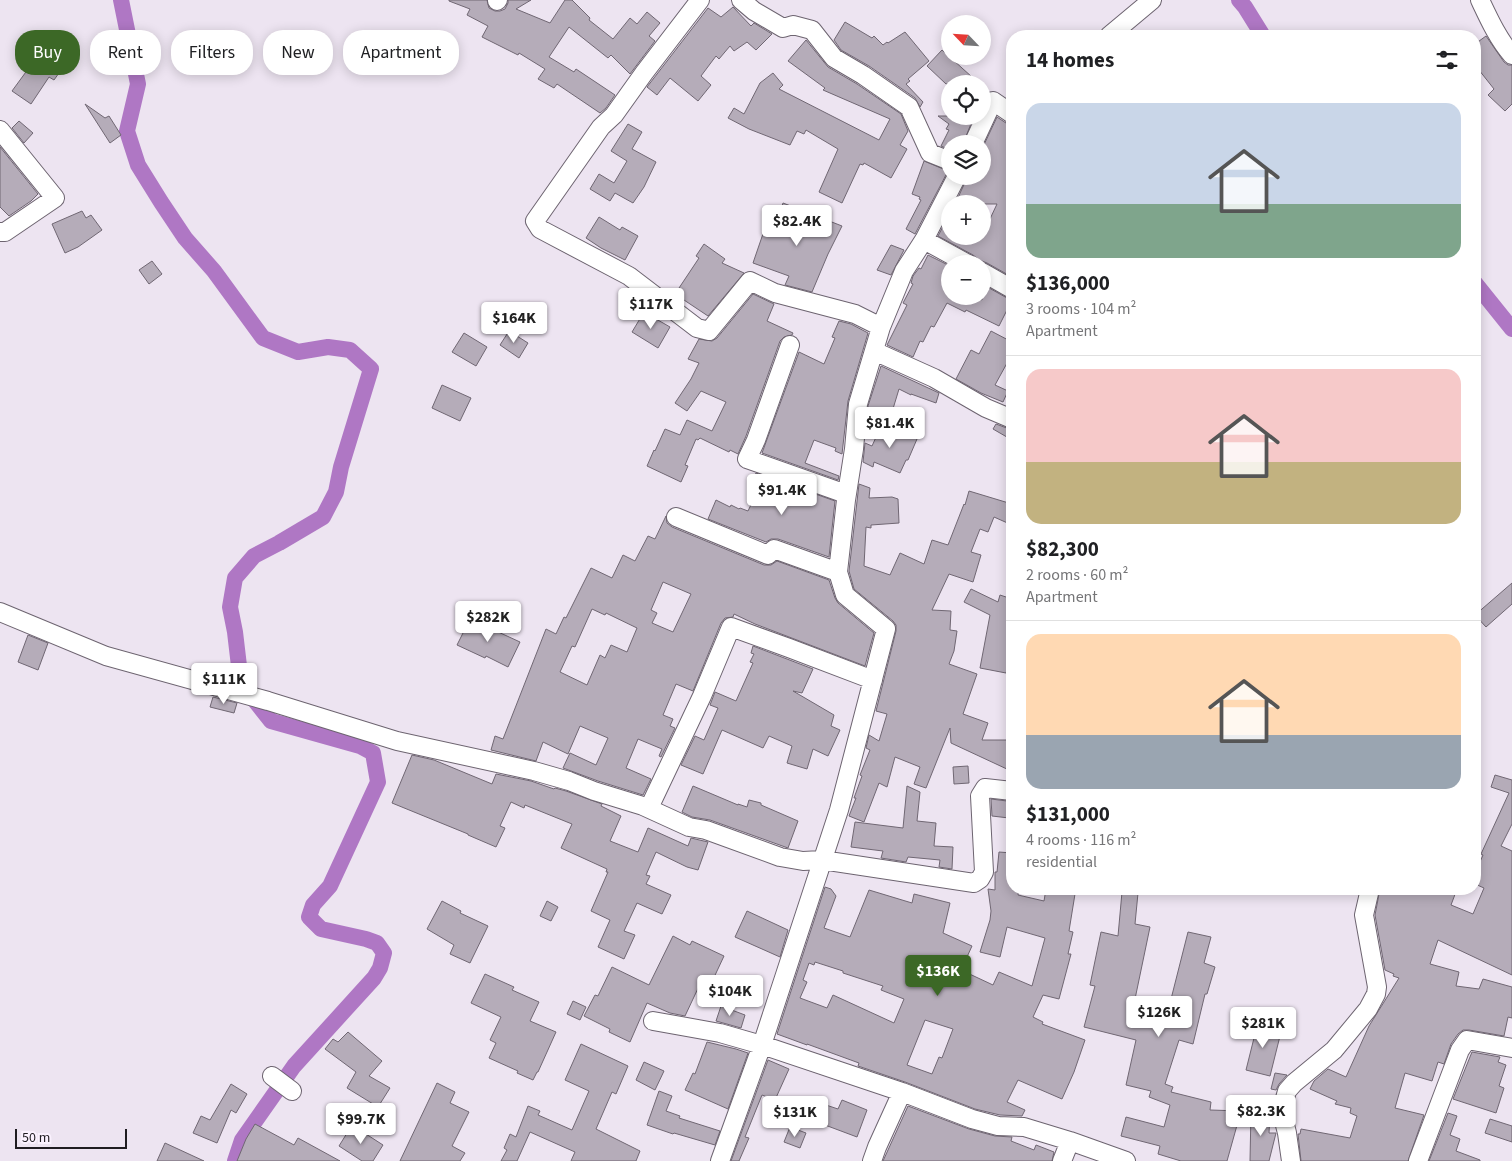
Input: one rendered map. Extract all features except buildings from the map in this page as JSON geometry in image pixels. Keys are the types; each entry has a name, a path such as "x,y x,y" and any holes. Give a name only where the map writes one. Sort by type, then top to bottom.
{"street":[{"path":"700,0 614,115 601,127 535,221 540,229 629,276 697,328 709,331 750,281 774,293 854,314 882,327"},
{"path":"741,0 754,11 783,28 793,25 812,30 834,58 877,84 909,108 930,152 941,157"},
{"path":"1116,30 1152,0"},
{"path":"1480,0 1505,48 1512,55"},
{"path":"977,135 993,101 1006,110"},
{"path":"0,130 55,198 5,232 0,232"},
{"path":"720,1161 762,1045 839,810 886,629 845,595 838,572 858,404 882,327 904,271 924,240 952,185"},
{"path":"924,240 952,255"},
{"path":"991,277 1006,286"},
{"path":"790,345 756,440 746,459 846,494"},
{"path":"874,351 934,378 986,408 1006,416"},
{"path":"676,517 768,555 774,548 838,572"},
{"path":"0,612 106,656 268,701 397,742 534,771 569,781 649,808 690,827 706,830 780,856 804,861 822,860 974,883 980,879 984,872 980,796 985,788 1006,790"},
{"path":"649,808 732,627 873,680"},
{"path":"1291,1161 1283,1117 1287,1091 1334,1050 1368,1009 1376,994 1377,987 1364,915 1369,895"},
{"path":"653,1021 720,1034 762,1045 902,1092 972,1119 998,1126 1024,1127 1126,1161"},
{"path":"1418,1161 1460,1050 1467,1040 1512,1048"},
{"path":"272,1076 292,1091"},
{"path":"872,1161 902,1092"},
{"path":"1062,1161 1070,1141"}],"waterway":[{"path":"121,0 138,84 127,131 138,165 185,238 214,271 263,338 298,352 328,347 350,350 371,369 341,467 336,492 323,517 254,556 235,578 230,607 241,683 271,721 360,746 373,753 378,782 330,886 313,905 309,917 321,929 377,943 384,953 380,968 374,978 294,1066 242,1140 235,1161"},
{"path":"1239,0 1259,30"},
{"path":"1481,290 1512,329"}]}
